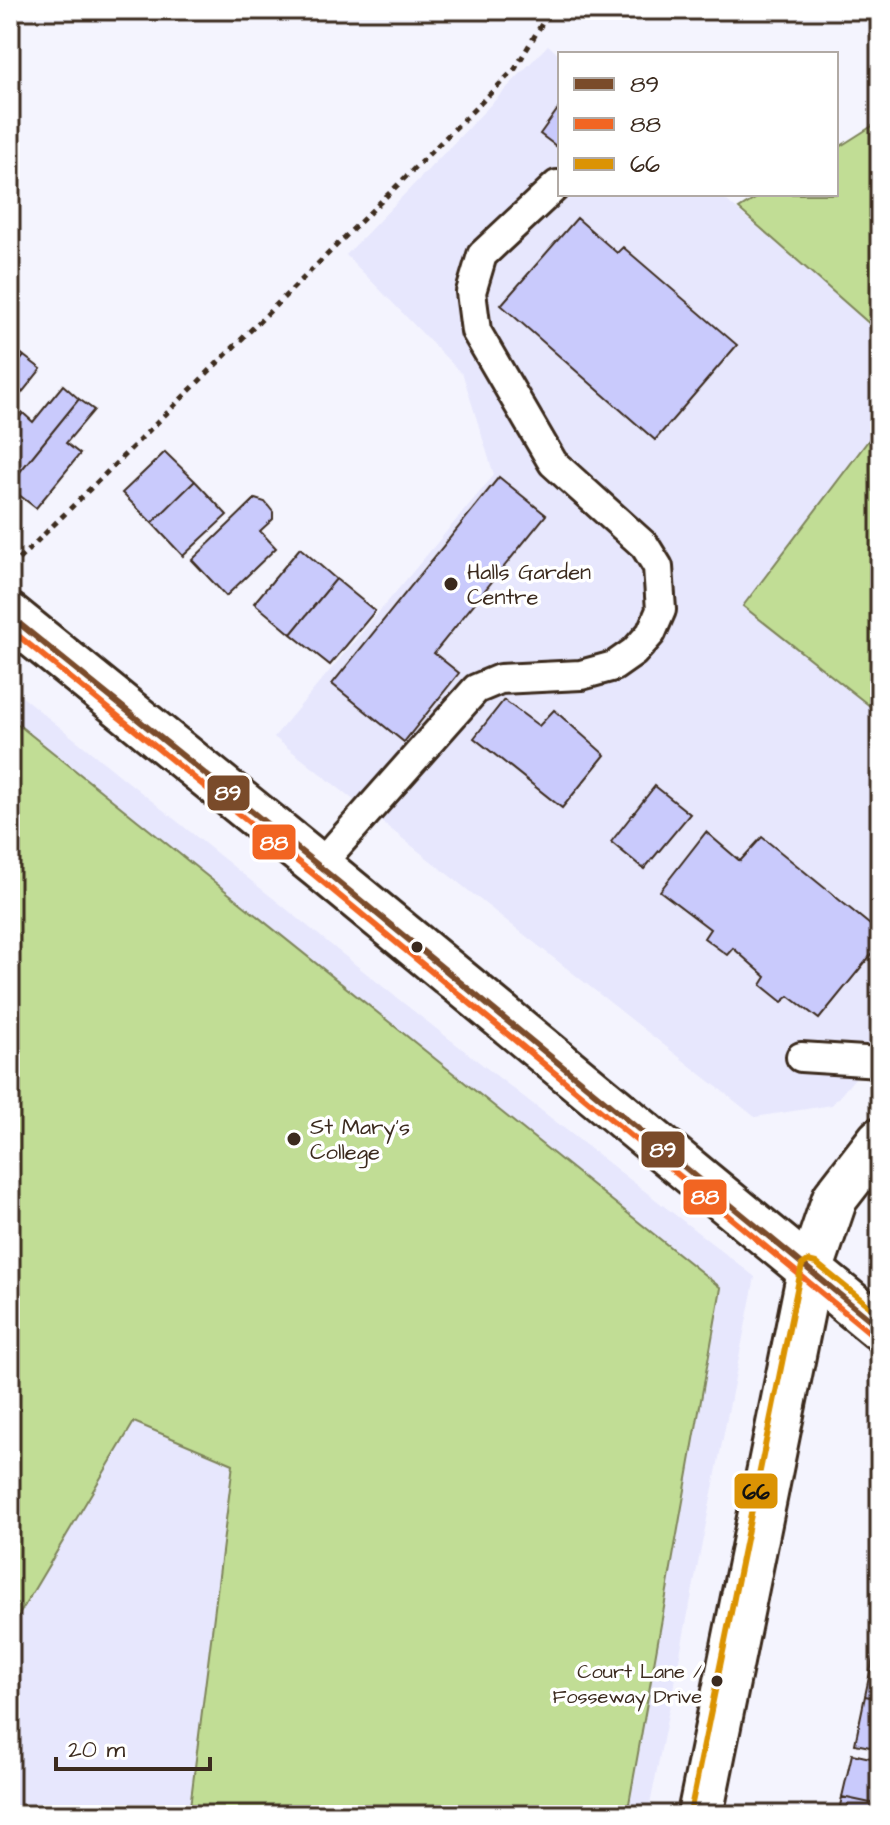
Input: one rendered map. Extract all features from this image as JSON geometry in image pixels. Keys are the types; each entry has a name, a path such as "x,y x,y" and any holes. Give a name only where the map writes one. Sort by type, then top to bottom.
{"main road":[{"path":"10,616 880,1328"},
{"path":"700,1815 810,1271 835,1198 880,1140"}],"lane":[{"path":"319,866 476,689 500,679 581,675 614,666 634,652 651,633 661,610 658,567 645,546 553,463 476,331 471,292 482,255 557,185"},
{"path":"801,1057 880,1062"}],"path":[{"path":"10,569 515,69 550,10"}],"shaded area":[{"name":"Halls Garden Centre","path":"548,45 558,54 558,196 721,196 880,333 880,425 743,606 880,714 880,1049 832,1105 755,1117 274,737 494,475 463,375 346,255"},
{"name":"St Mary's College","path":"10,687 402,1002 755,1277 648,1815 10,1815"}],"green space":[{"path":"880,121 880,333 739,209 760,196 838,196 838,148"},
{"path":"880,425 880,714 743,606"},
{"name":"St Mary's College","path":"10,718 721,1288 627,1815 189,1815 233,1464 134,1422 10,1630"}],"building":[{"path":"558,109 558,148 540,134"},
{"path":"577,218 617,253 623,247 737,345 655,440 501,305"},
{"path":"10,345 24,356 10,373"},
{"path":"24,356 41,369 12,405 23,413 10,429 10,373"},
{"path":"63,385 79,399 10,484 10,429 23,413 33,422"},
{"path":"79,399 94,410 66,443 80,454 36,508 10,488 10,484"},
{"path":"165,452 195,481 152,523 122,493"},
{"name":"Halls Garden Centre","path":"499,477 546,515 434,653 459,673 404,742 332,684"},
{"path":"195,481 227,515 183,556 152,523"},
{"path":"255,499 265,502 273,512 273,519 260,531 276,548 226,596 192,560"},
{"path":"300,548 336,579 291,634 254,603"},
{"path":"336,579 375,611 330,665 291,634"},
{"path":"504,700 539,726 554,710 605,755 562,808 474,738"},
{"path":"655,786 690,814 644,869 611,842"},
{"path":"706,832 740,861 762,837 880,933 880,944 819,1019 789,996 782,1002 761,985 766,977 733,948 727,955 704,938 710,929 660,891"},
{"path":"875,1649 880,1650 880,1699 865,1696"},
{"path":"865,1696 880,1699 880,1749 855,1744"},
{"path":"852,1754 880,1760 880,1805 842,1797"},
{"path":"842,1797 880,1805 880,1815 838,1815"}],"transit line":[{"name":"89","path":"10,616 880,1328"},
{"name":"88","path":"10,629 874,1336"},
{"name":"66","path":"690,1813 802,1265 808,1261 816,1263 880,1315"}],"place":[{"name":"Halls Garden Centre","path":"451,584"},
{"name":"St Mary's College","path":"294,1139"},
{"name":"Court Lane / Fosseway Drive","path":"717,1681"}]}
